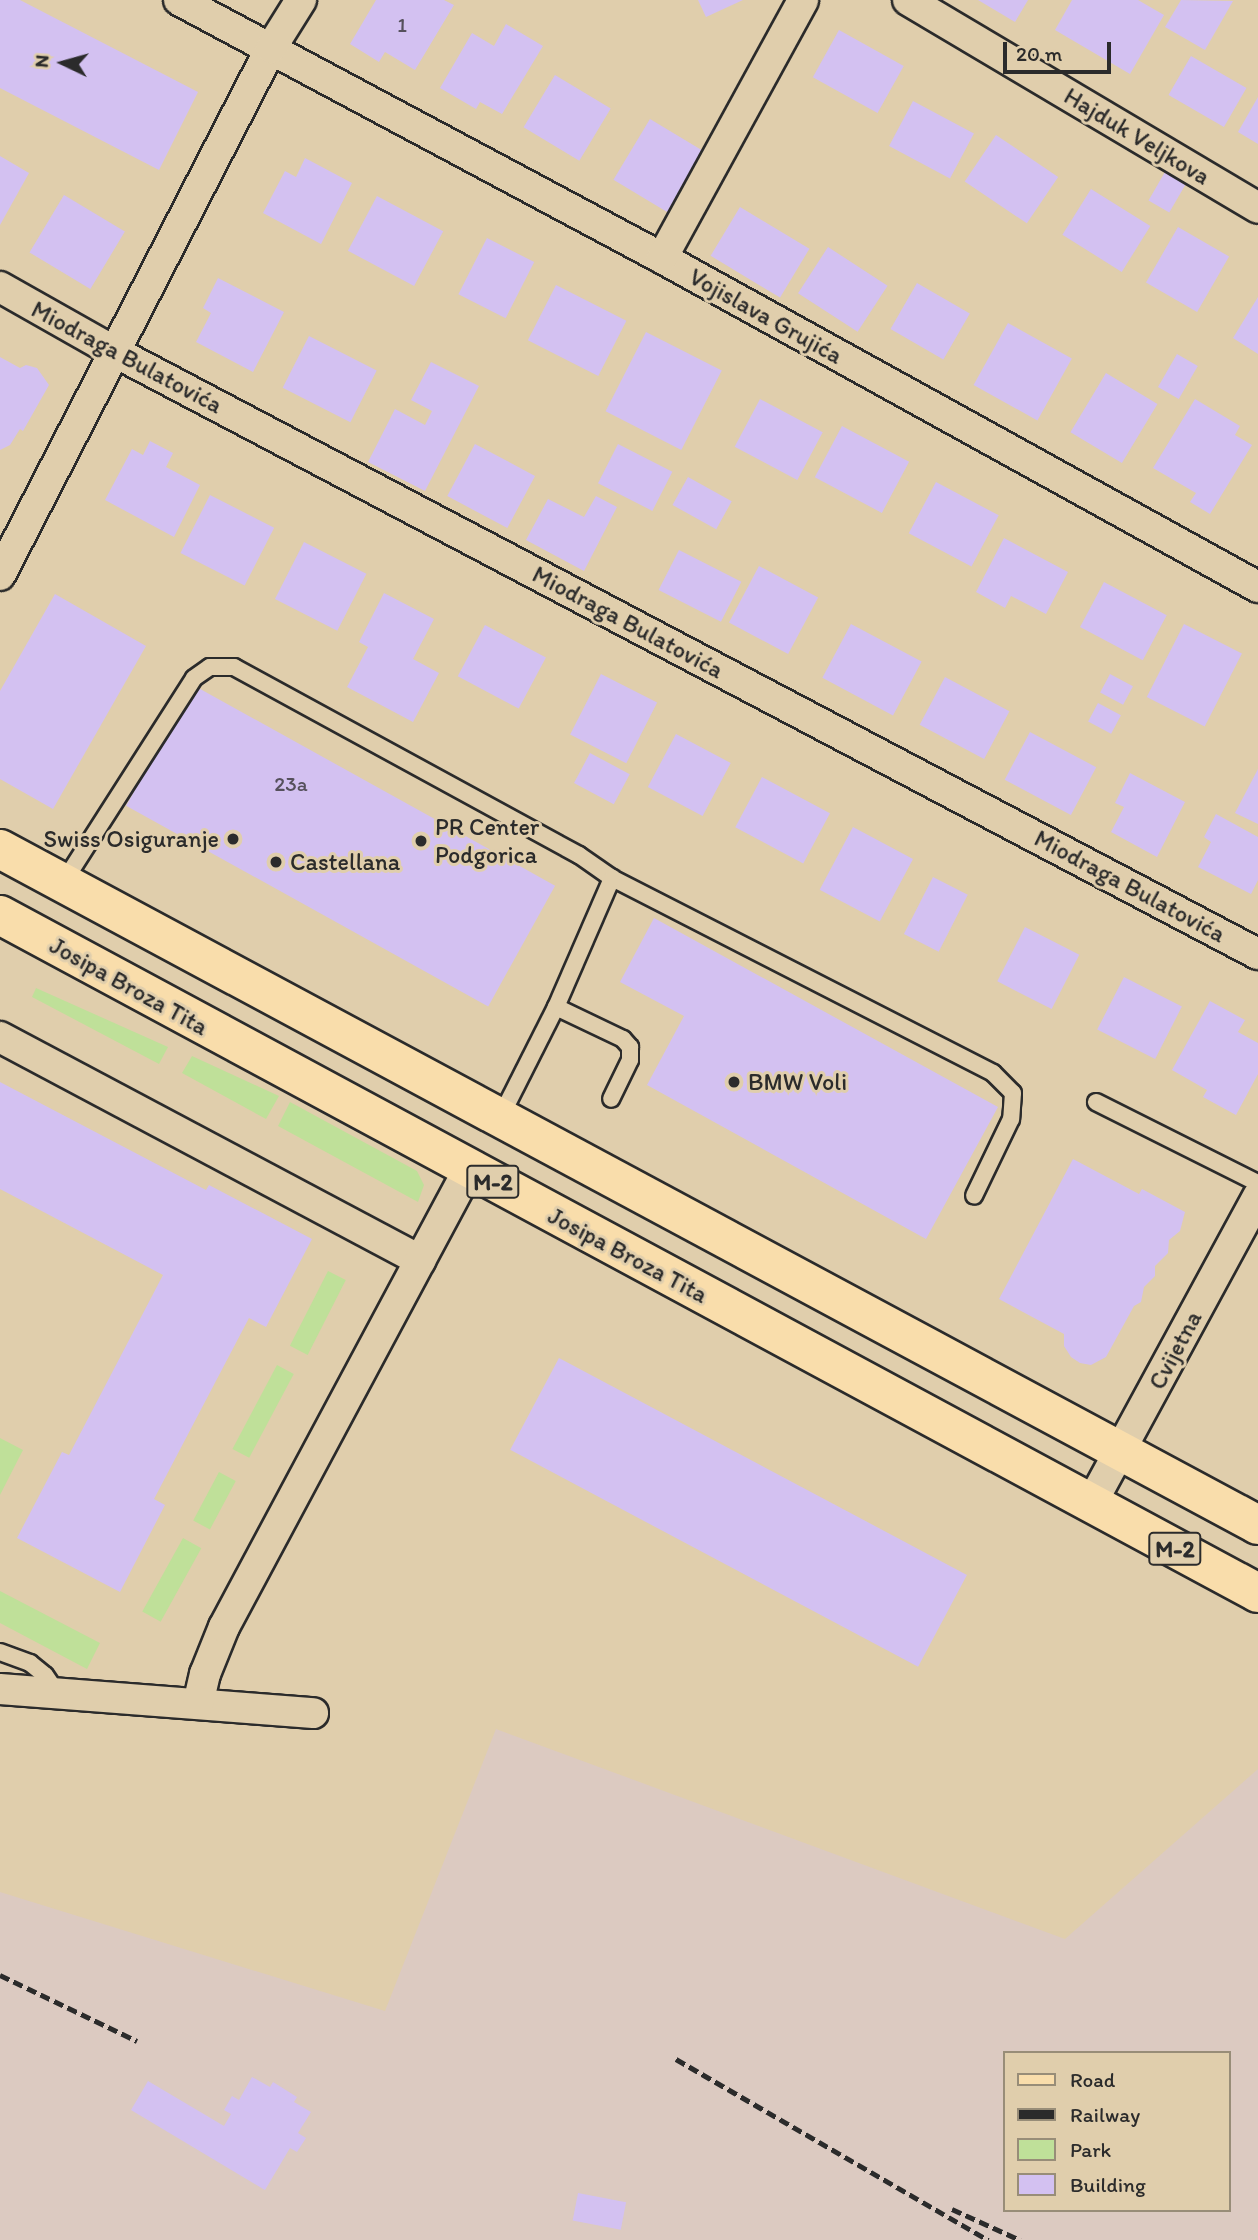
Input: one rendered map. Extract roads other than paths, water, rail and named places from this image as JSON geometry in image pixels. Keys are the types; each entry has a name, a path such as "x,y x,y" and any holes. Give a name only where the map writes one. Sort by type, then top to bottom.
{"main road":[{"name":"M-2","path":"0,849 1258,1525"},
{"name":"Josipa Broza Tita","path":"0,915 1258,1593"}],"street":[{"name":"Vojislava Grujića","path":"179,0 662,258 1258,587"},
{"path":"0,575 271,48 301,0"},
{"path":"662,258 803,0"},
{"name":"Hajduk Veljkova","path":"908,0 1258,208"},
{"name":"Miodraga Bulatovića","path":"0,287 115,352 1258,954"},
{"path":"0,1037 420,1260"},
{"path":"198,1704 205,1674 224,1627 469,1170"},
{"name":"Cvijetna","path":"1091,1504 1258,1196"},
{"path":"0,1689 313,1713"}],"lane":[{"path":"63,883 194,678 210,667 234,667 579,855 612,878 993,1073 1013,1093 1011,1119 974,1196"},
{"path":"500,1118 556,1007 612,878"},
{"path":"556,1007 622,1039 630,1047 630,1060 611,1099"},
{"path":"1096,1102 1258,1182"},
{"path":"0,1653 30,1663 45,1675 57,1693"}],"railway":[{"path":"0,1975 137,2041"},
{"path":"676,2059 988,2240"},
{"path":"952,2209 1020,2240"}],"place":[{"name":"Swiss Osiguranje","path":"233,839"},
{"name":"PR Center Podgorica","path":"421,841"},
{"name":"Castellana","path":"276,862"},
{"name":"BMW Voli","path":"734,1082"}]}
